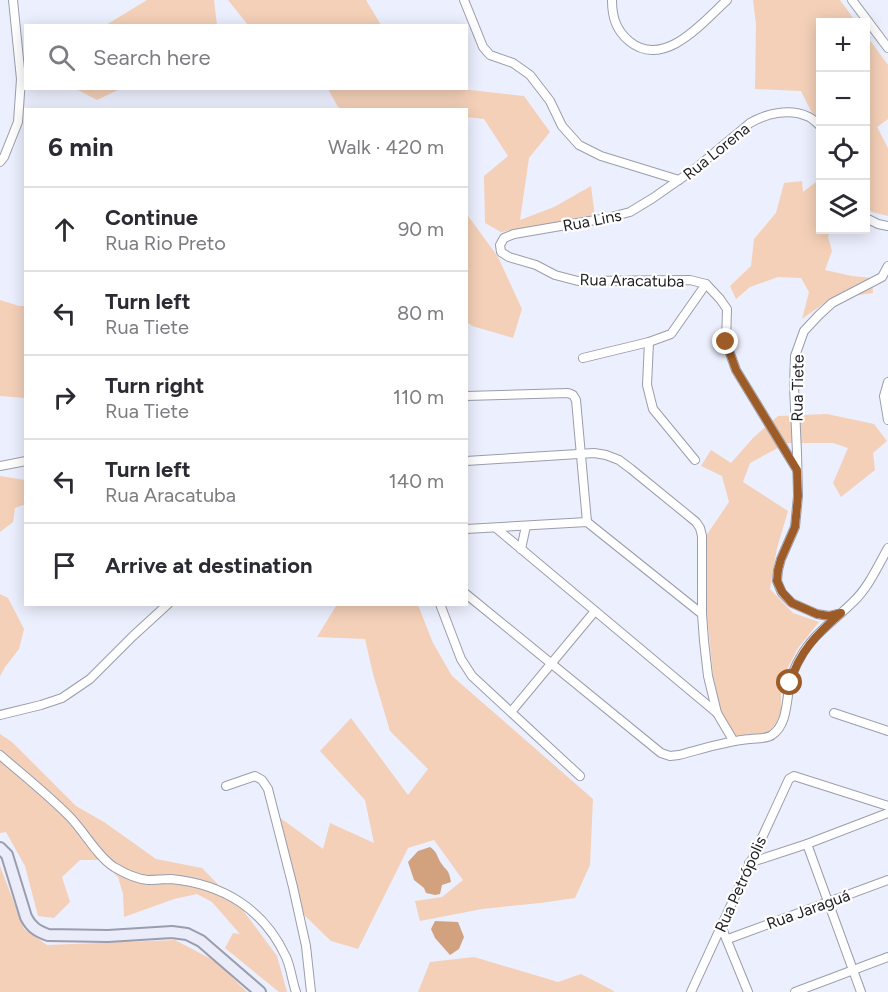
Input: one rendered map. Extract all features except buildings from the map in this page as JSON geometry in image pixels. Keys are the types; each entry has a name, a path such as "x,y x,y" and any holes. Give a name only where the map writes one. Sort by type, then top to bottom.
{"main road":[{"path":"0,848 7,855 26,917 30,925 39,932 48,935 108,936 172,932 187,934 201,941 260,992"}],"street":[{"path":"0,162 18,123 21,79 13,0"},
{"path":"464,0 483,47 490,55 513,63 530,75 550,101 562,126 579,145 601,156 679,180"},
{"path":"612,0 613,20 622,35 635,46 651,51 668,48 684,39 727,0"},
{"path":"852,0 888,48"},
{"name":"Rua Lorena","path":"679,180 761,116 772,113 791,113 809,117 816,123"},
{"name":"Rua Lins","path":"500,244 504,238 514,234 630,212 679,180"},
{"path":"870,220 888,226 888,233"},
{"name":"Rua Aracatuba","path":"500,244 501,252 509,258 536,265 555,275 578,281 690,280 706,284 727,309 726,342 736,370 797,470"},
{"name":"Rua Tiete","path":"841,613 829,616 817,614 792,603 782,592 777,581 781,559 795,527 798,496 795,356 804,331 832,303 882,277 888,266"},
{"path":"583,358 649,342 671,334 706,284"},
{"path":"649,342 647,385 653,409 695,460"},
{"path":"888,382 884,396 888,420"},
{"path":"468,396 568,393 573,395 576,400 587,522"},
{"path":"468,461 594,453 606,455 619,460 696,522 702,536 702,614 708,675 717,713 733,740"},
{"path":"0,465 24,460"},
{"path":"468,530 587,522 702,614"},
{"path":"521,549 526,526"},
{"path":"496,528 717,713"},
{"path":"468,596 661,753 670,756 679,755 733,740 770,736 780,725 785,714 790,683 801,655 824,628 855,600 888,548"},
{"path":"0,715 62,698 90,679 166,606"},
{"path":"441,606 466,669 481,686 580,776"},
{"path":"511,712 595,611"},
{"path":"834,713 888,731"},
{"path":"0,755 69,816 111,865 129,875 147,880 170,879 215,888 256,914 274,934 287,959 296,992"},
{"path":"226,786 255,776 262,780 268,789 306,946 311,992"},
{"name":"Rua Petrópolis","path":"691,992 749,863 791,777 794,776 888,806"},
{"path":"749,863 888,813"},
{"path":"807,844 861,992"},
{"name":"Rua Jaraguá","path":"728,939 888,880"},
{"path":"722,926 748,992"},
{"path":"795,992 888,957"}],"shaded area":[{"path":"147,0 214,0 217,24 108,24"},
{"path":"228,0 366,0 380,24 247,24"},
{"path":"753,0 840,0 853,18 816,18 816,116 801,91 755,89 756,24"},
{"path":"870,40 888,65 888,119 877,127 888,148 888,216 870,210"},
{"path":"78,90 118,90 97,100"},
{"path":"329,90 468,90 524,96 550,132 529,158 520,220 554,207 591,186 595,217 501,232 485,223 484,176 508,156 484,119 468,117 468,108 338,107"},
{"path":"802,181 803,192 816,182 816,234 829,234 832,251 825,270 872,278 873,293 830,299 802,319 809,292 801,278 778,277 750,287 736,299 730,286 751,266 754,239 776,213 784,183"},
{"path":"468,216 498,257 522,309 513,338 468,323"},
{"path":"0,300 24,306 24,398 0,396"},
{"path":"827,414 874,424 887,441 873,453 875,470 841,497 833,483 848,448 833,443 787,443 750,463 743,482 788,511 777,548 770,589 793,613 819,622 798,648 785,673 781,692 781,712 776,723 768,733 735,736 721,713 713,675 707,615 706,536 729,502 722,476 701,466 711,450 731,463 753,438 778,416"},
{"path":"0,476 24,480 24,505 15,508 13,522 0,532"},
{"path":"0,594 8,598 24,629 19,649 0,676"},
{"path":"336,606 418,606 433,643 452,676 593,799 590,865 575,898 482,909 420,921 415,901 442,897 463,880 434,840 408,848 358,949 331,941 303,914 279,817 323,849 330,823 374,843 365,800 320,751 351,718 408,795 428,769 390,731 365,639 317,637"},
{"path":"0,734 12,742 76,806 104,822 156,859 202,868 242,909 277,956 287,992 279,992 225,948 233,933 240,934 212,902 197,894 174,899 124,917 123,894 118,877 99,860 80,860 62,877 70,902 54,918 38,916 25,866 6,832 0,833"},
{"path":"430,847 449,873 451,882 442,885 440,894 435,895 426,893 424,888 414,880 408,862 418,851"},
{"path":"0,866 24,929 47,945 175,940 215,961 247,992 0,992"},
{"path":"435,921 458,922 464,937 459,949 450,955 435,938 431,929"},
{"path":"474,957 558,982 581,974 614,991 418,992 430,962"}],"route":[{"path":"726,342 736,370 797,470 798,496 795,527 781,559 777,581 782,592 792,603 817,614 829,616 841,613 824,628 801,655 790,683"}]}
